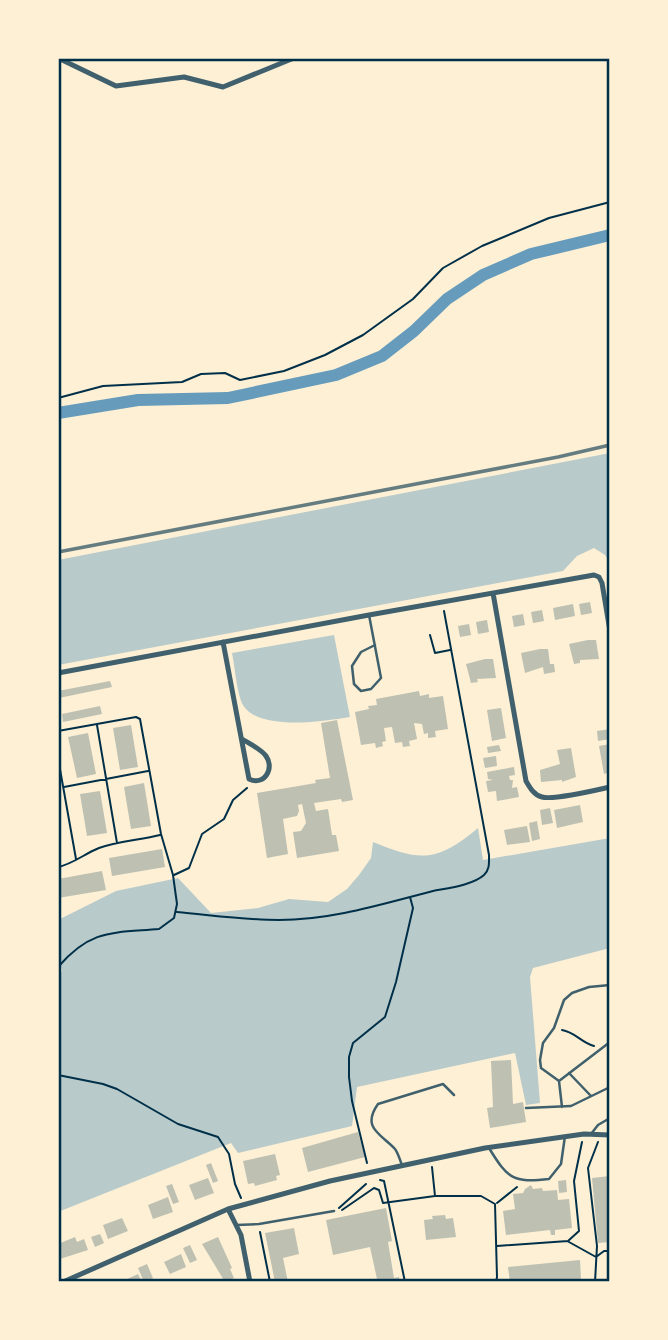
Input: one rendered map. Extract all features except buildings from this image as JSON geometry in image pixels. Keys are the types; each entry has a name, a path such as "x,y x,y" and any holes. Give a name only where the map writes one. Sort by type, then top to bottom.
{"street":[{"path":"58,58 116,86 184,77 223,86 285,59 294,58"},
{"path":"58,673 594,575 602,583 610,631"},
{"path":"493,593 526,781 530,790 537,796 550,798 610,787"},
{"path":"223,642 249,779 262,781 270,766 264,753 242,739"},
{"path":"63,1282 228,1209 431,1159 565,1136 610,1135"},
{"path":"228,1209 241,1235 250,1282"}],"lane":[{"path":"369,615 375,645 381,678 371,689 361,691 355,684 352,666 361,652 375,645"},
{"path":"562,1107 558,1081 541,1068 543,1043 554,1028 564,1000 572,993 589,987 609,986 610,992"},
{"path":"558,1081 610,1042"},
{"path":"569,1073 591,1096"},
{"path":"402,1165 395,1150 376,1133 372,1121 378,1104 443,1084 454,1095"},
{"path":"526,1108 571,1107 610,1087"},
{"path":"591,1134 598,1125 610,1118"},
{"path":"489,1148 503,1171 523,1182 549,1179 561,1164 565,1136"},
{"path":"236,1225 259,1224 334,1211"}],"path":[{"path":"58,398 103,386 182,382 201,374 225,373 240,380 284,372 363,335 413,299 443,268 482,246 549,218 610,202"},
{"path":"177,912 209,916 301,919 357,910 410,897 478,879 486,873 489,865 442,602"},
{"path":"430,635 435,653 451,650"},
{"path":"58,731 136,716 140,719 161,834 173,875 177,912 166,926 159,929 111,933 89,939 58,967"},
{"path":"97,724 117,843"},
{"path":"58,758 76,859"},
{"path":"63,787 150,771"},
{"path":"173,875 191,866 202,834 224,819 233,800 248,787 249,779"},
{"path":"58,867 70,865 98,848 161,834"},
{"path":"368,1167 352,1101 349,1057 353,1043 385,1017 413,908 410,897"},
{"path":"554,1028 571,1031 587,1044 602,1049"},
{"path":"58,1075 117,1089 178,1124 218,1137 226,1146 241,1197"},
{"path":"568,1241 579,1231 575,1181 584,1134"},
{"path":"595,1282 597,1246 588,1168 601,1134"},
{"path":"431,1159 435,1196"},
{"path":"334,1211 361,1190 371,1177 384,1181 405,1282"},
{"path":"495,1204 523,1182"},
{"path":"334,1211 340,1212 352,1206 374,1188 379,1190 383,1203 435,1196 481,1196 495,1204"},
{"path":"495,1204 496,1282"},
{"path":"259,1224 270,1282"},
{"path":"497,1247 568,1241 596,1257"},
{"path":"596,1257 604,1251 610,1251"}],"shaded area":[{"path":"610,453 610,563 605,555 594,548 577,556 563,571 58,665 58,560"},
{"path":"334,635 350,717 308,722 274,721 260,718 248,711 239,695 232,653"},
{"path":"478,828 483,860 610,838 610,948 533,968 530,977 540,1103 526,1105 515,1053 357,1087 352,1126 238,1153 231,1143 58,1212 58,977 62,971 58,952 58,920 116,891 178,878 211,913 258,908 289,899 328,902 347,889 359,875 371,858 373,842 404,853 428,855 451,847"}],"waterway":[{"path":"58,413 138,400 228,398 336,375 382,356 414,331 447,299 483,275 531,254 610,235"}],"railway":[{"path":"58,552 610,445"}]}
